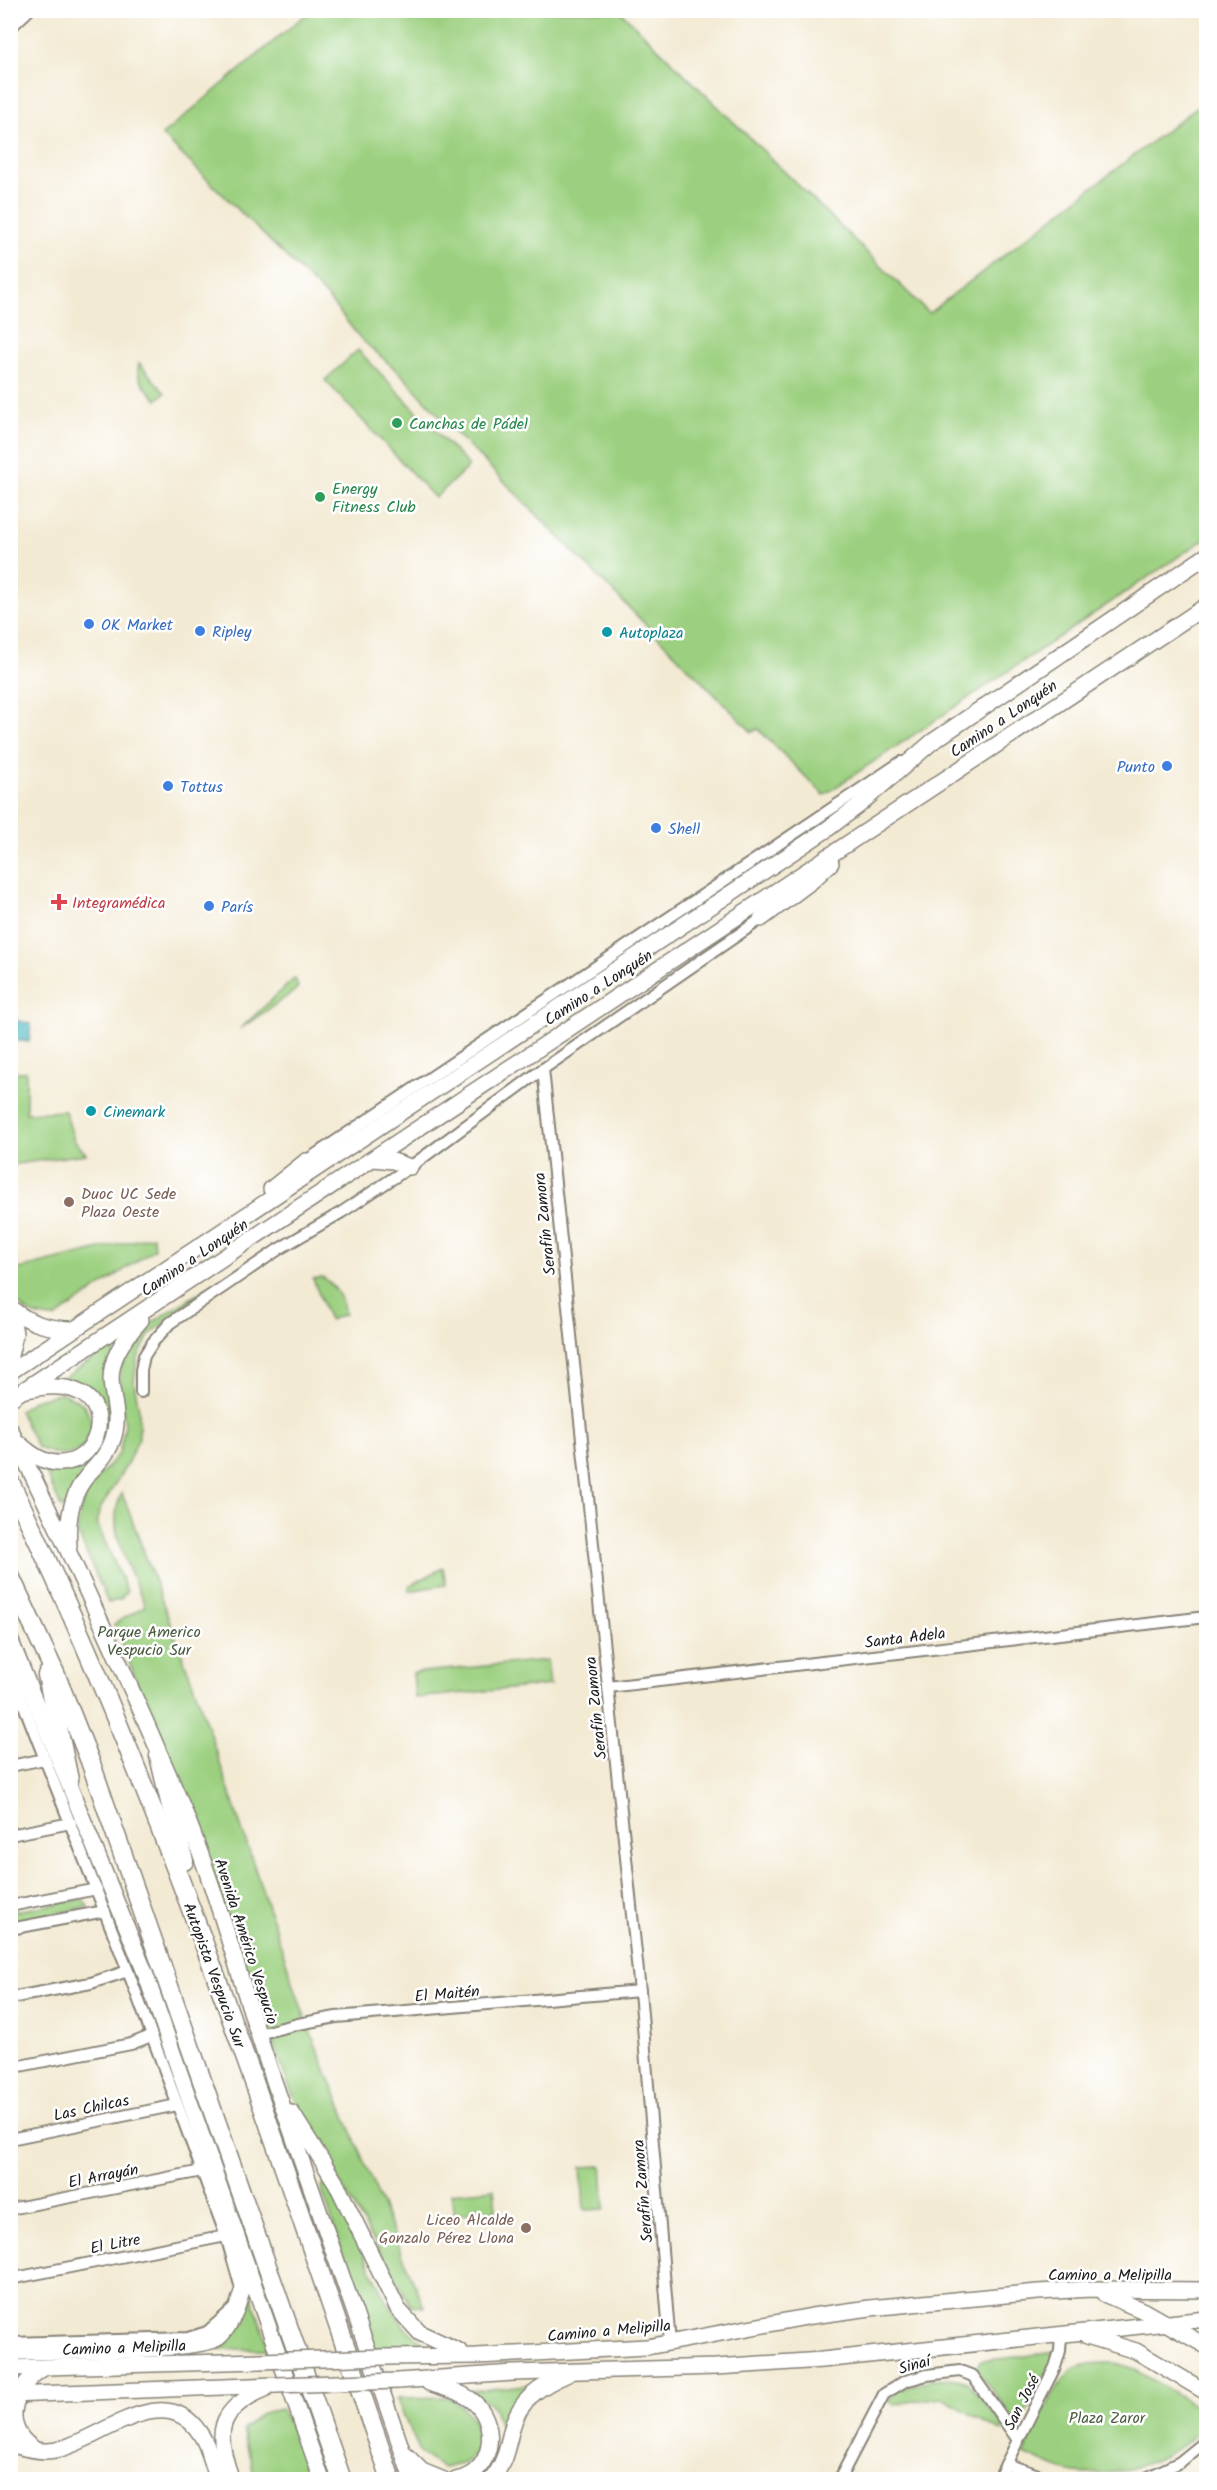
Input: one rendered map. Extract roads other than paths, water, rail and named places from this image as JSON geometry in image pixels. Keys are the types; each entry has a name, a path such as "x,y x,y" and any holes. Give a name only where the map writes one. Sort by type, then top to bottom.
{"highway":[{"name":"Autopista Vespucio Sur","path":"10,1482 65,1598 123,1732 201,1932 391,2480"},
{"path":"10,1576 39,1638 90,1761 342,2480"},
{"path":"39,1638 69,1780"},
{"path":"159,1756 201,1932"}],"main road":[{"name":"Camino a Lonquén","path":"10,1372 826,830 858,806 932,742 1206,556"},
{"name":"Camino a Lonquén","path":"16,1395 1206,606"},
{"path":"761,919 813,880 852,840"},
{"path":"374,1159 393,1161 410,1167"},
{"path":"227,1229 257,1200 306,1161"},
{"path":"70,1555 69,1526 72,1502 80,1486 107,1453 114,1436 116,1411 111,1380 113,1361 125,1339 156,1304"},
{"path":"11,1308 38,1325 54,1329 76,1329"},
{"path":"10,1356 15,1334 11,1308"},
{"path":"13,1434 36,1456 52,1461 67,1462 79,1458 89,1450 99,1430 95,1407 80,1392 56,1386 16,1395"},
{"name":"Avenida Américo Vespucio","path":"13,1434 176,1790 212,1887 258,2034 412,2480"},
{"path":"10,1639 148,1980 322,2480"},
{"path":"274,2081 336,2183 402,2316 414,2329 427,2338 477,2356"},
{"path":"10,2352 181,2347 204,2344 222,2334 240,2297 247,2263"},
{"path":"1090,2289 1126,2302 1206,2346"},
{"name":"Camino a Melipilla","path":"10,2368 621,2350 670,2344 812,2316 870,2308 1090,2289 1206,2290"},
{"path":"13,2395 398,2382 581,2370 716,2367 822,2360 1206,2319"},
{"path":"1068,2335 1136,2351 1206,2392"},
{"path":"38,2450 27,2444 15,2429 12,2414 13,2395 30,2377 44,2368"},
{"path":"490,2480 503,2462 514,2420 523,2403 540,2387 581,2370"},
{"path":"420,2380 468,2398 478,2406 487,2420 490,2443 486,2457 472,2474 456,2480"},
{"path":"232,2480 221,2438 225,2418 242,2399 275,2385"},
{"path":"10,2444 38,2450 65,2447 141,2413 164,2411 186,2420 200,2432 218,2480"},
{"path":"402,2450 422,2471 444,2480"},
{"path":"309,2480 314,2454"}],"street":[{"path":"10,28 29,10"},
{"name":"Camino a Lonquén","path":"306,1161 860,788 932,742"},
{"path":"141,1392 141,1370 144,1356 170,1323 279,1249 342,1212 410,1167 543,1069 761,919"},
{"name":"Serafín Zamora","path":"543,1069 640,1991 670,2344"},
{"name":"Santa Adela","path":"608,1687 1206,1617"},
{"path":"10,1670 15,1692 45,1759 97,1889 226,2236 239,2277 240,2297"},
{"path":"10,1766 45,1759"},
{"path":"10,1835 71,1823"},
{"path":"10,1906 97,1889"},
{"path":"10,1929 105,1911"},
{"path":"10,1998 91,1983 128,1971"},
{"name":"El Maitén","path":"258,2034 336,2018 640,1991"},
{"path":"10,2068 131,2044 151,2036"},
{"name":"Las Chilcas","path":"10,2139 177,2104"},
{"name":"El Arrayán","path":"10,2209 202,2171"},
{"name":"El Litre","path":"10,2279 226,2236"},
{"name":"Camino a Melipilla","path":"10,2343 189,2338 215,2327 231,2312 240,2297"},
{"name":"San José","path":"998,2480 1055,2367 1068,2335"},
{"name":"Sinaí","path":"839,2480 884,2394 904,2381 927,2375 960,2371 973,2376 1018,2439"},
{"path":"1142,2479 1180,2462 1206,2441"},
{"path":"1006,2464 1053,2480"}],"water":[{"path":"11,1019 31,1024 29,1042 11,1040"}],"place":[{"name":"Canchas de Pádel","path":"397,423"},
{"name":"Energy Fitness Club","path":"320,497"},
{"name":"OK Market","path":"89,624"},
{"name":"Ripley","path":"200,631"},
{"name":"Autoplaza","path":"607,632"},
{"name":"Punto","path":"1167,766"},
{"name":"Tottus","path":"168,786"},
{"name":"Shell","path":"656,828"},
{"name":"Integramédica","path":"59,902"},
{"name":"París","path":"209,906"},
{"name":"Cinemark","path":"91,1111"},
{"name":"Duoc UC Sede Plaza Oeste","path":"69,1202"},
{"name":"Liceo Alcalde Gonzalo Pérez Llona","path":"526,2228"}],"park label":[{"name":"Parque Americo Vespucio Sur","path":"149,1640"},
{"name":"Plaza Zaror","path":"1107,2417"}]}
